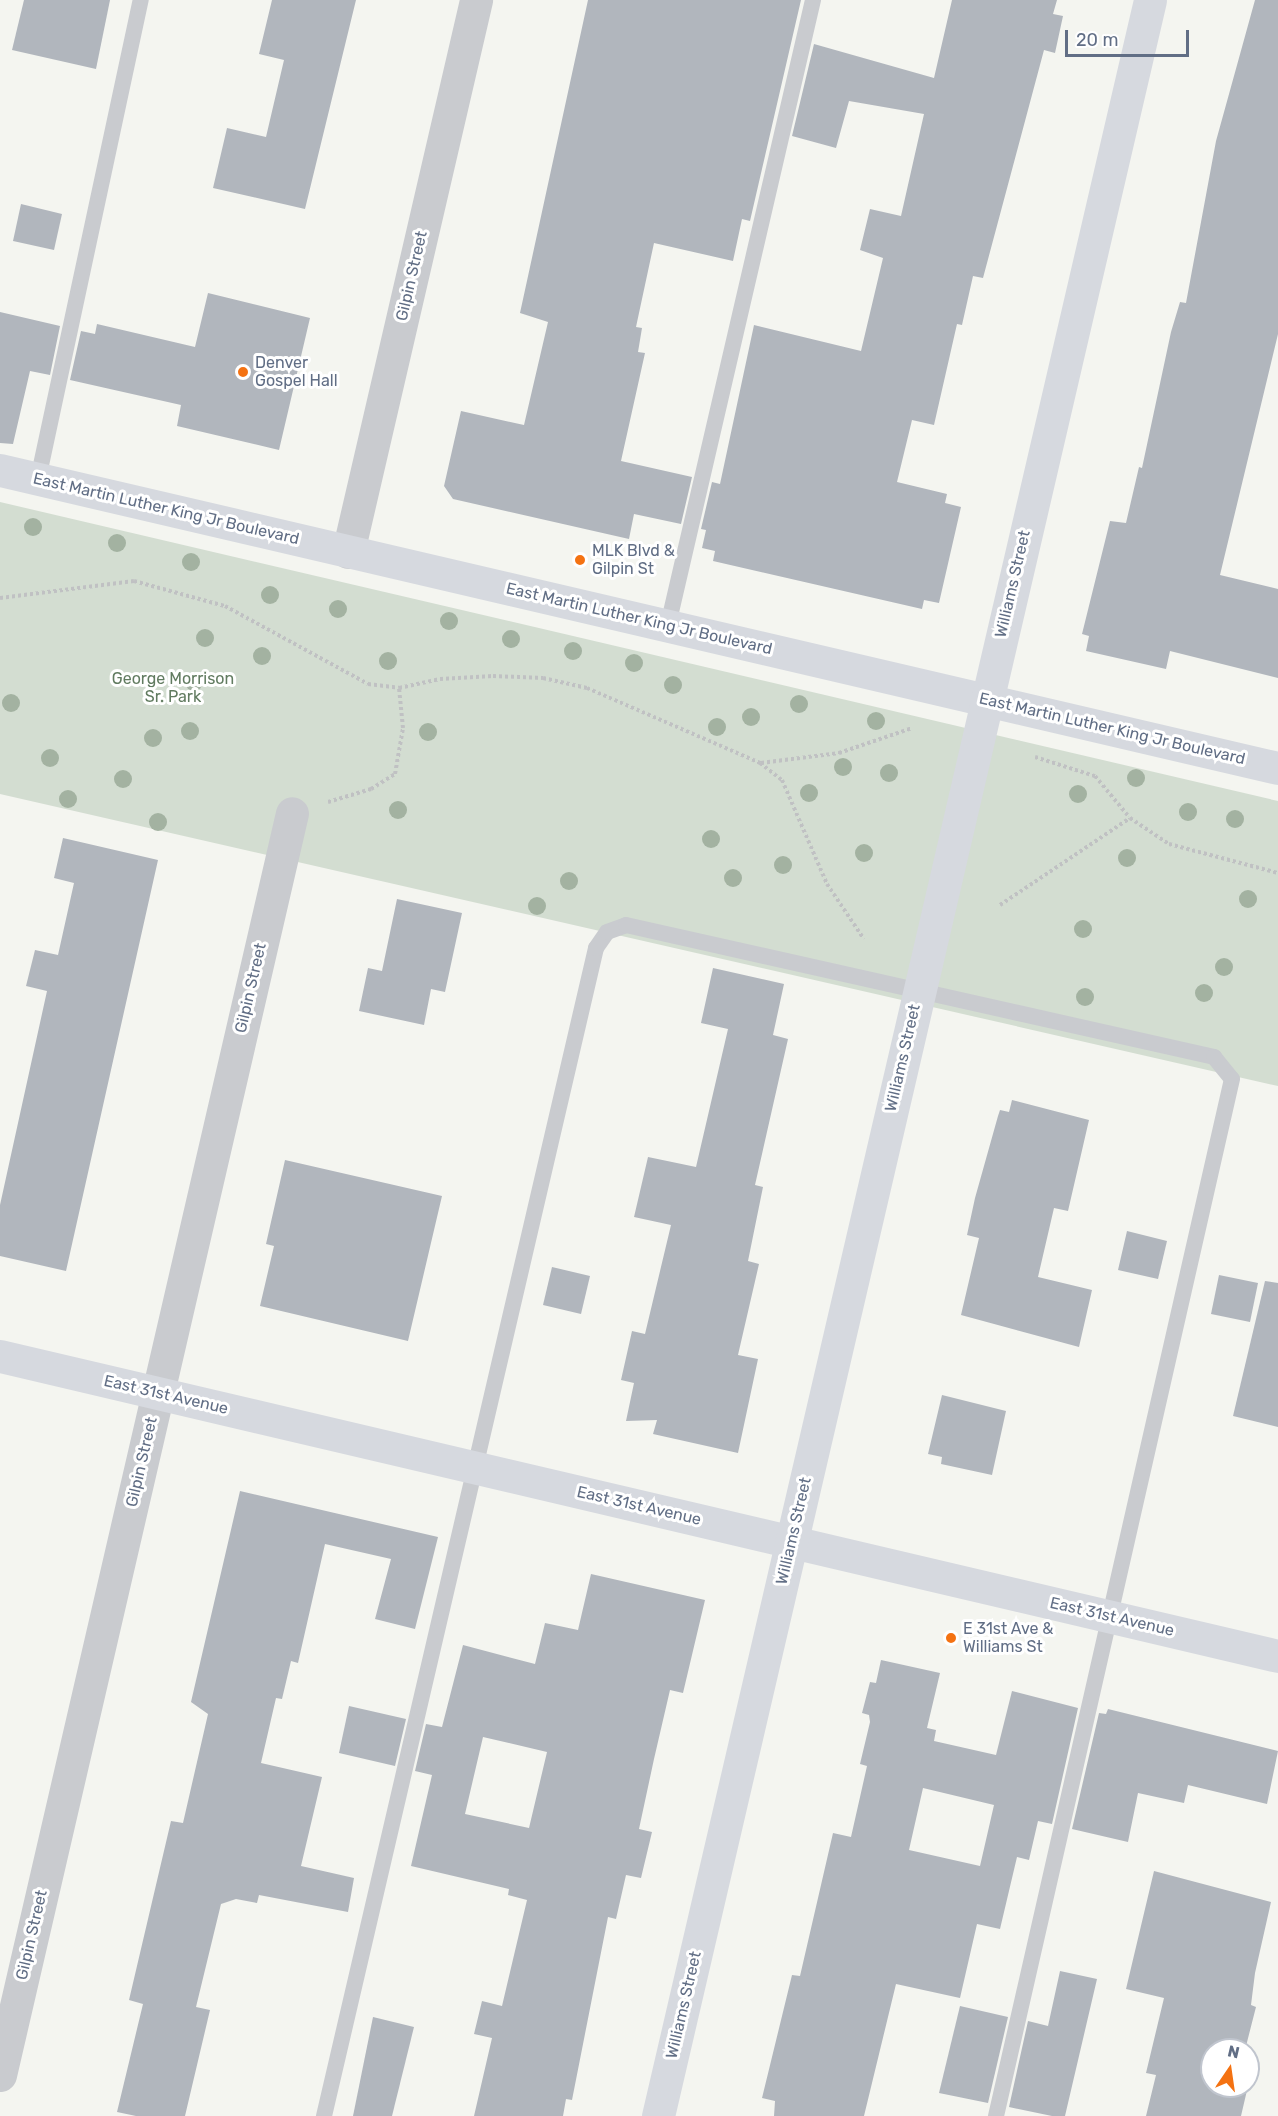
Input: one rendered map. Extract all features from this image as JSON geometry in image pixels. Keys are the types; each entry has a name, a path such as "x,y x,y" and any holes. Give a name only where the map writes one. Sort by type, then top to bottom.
{"main road":[{"name":"Williams Street","path":"658,2116 1150,0"},
{"name":"East Martin Luther King Jr Boulevard","path":"0,470 1278,768"},
{"name":"East 31st Avenue","path":"0,1356 1278,1656"}],"street":[{"name":"Gilpin Street","path":"348,552 476,0"},
{"name":"Gilpin Street","path":"0,2075 292,813"}],"lane":[{"path":"38,479 141,0"},
{"path":"668,625 813,0"},
{"path":"324,2116 600,939 616,927 637,927 1214,1057 1232,1079 996,2116"}],"path":[{"path":"0,598 114,582 157,585 225,606 368,684 399,688 440,679 543,678 587,688 760,763 782,780 828,884 864,939"},
{"path":"292,813 371,789 395,774 402,746 399,688"},
{"path":"760,763 850,750 912,728"},
{"path":"1035,758 1095,776 1130,818 1169,844 1278,873"},
{"path":"1000,905 1130,818"}],"green space":[{"name":"George Morrison Sr. Park","path":"0,502 1278,801 1278,1086 0,794"}],"building":[{"path":"24,0 110,0 96,69 12,50"},
{"path":"272,0 356,0 305,209 213,188 227,128 266,137 284,60 259,54"},
{"path":"588,0 801,0 750,221 742,219 733,261 654,243 636,327 642,328 638,352 645,353 621,461 692,477 681,524 634,514 629,539 453,499 444,486 461,411 524,425 548,322 520,313"},
{"path":"952,0 1057,0 1053,14 1063,16 1055,53 1044,50 983,278 973,276 962,325 957,324 934,425 912,420 897,482 947,494 945,503 961,507 939,603 924,600 922,609 713,561 715,551 702,548 706,530 701,529 712,482 720,484 754,325 861,351 883,258 860,250 870,209 901,216 924,114 849,101 836,148 792,136 814,44 934,78"},
{"path":"1255,0 1278,0 1278,334 1220,575 1278,589 1278,678 1170,651 1166,669 1086,651 1089,636 1082,634 1110,521 1126,523 1139,467 1142,468 1171,332 1180,302 1186,303 1216,141"},
{"path":"21,204 62,214 54,250 13,241"},
{"name":"Denver Gospel Hall","path":"208,293 310,318 279,450 177,426 181,405 70,380 81,331 95,334 97,324 195,347"},
{"path":"0,312 60,326 50,375 30,371 13,444 0,443"},
{"path":"63,838 158,860 66,1271 0,1256 0,1205 47,991 26,986 35,950 58,955 74,883 54,878"},
{"path":"397,899 462,913 445,992 431,989 424,1025 359,1011 368,968 382,971"},
{"path":"713,968 784,984 773,1035 788,1039 755,1185 763,1187 748,1261 759,1264 738,1355 758,1359 738,1453 653,1434 657,1420 626,1421 634,1383 621,1380 632,1331 645,1334 671,1225 634,1217 648,1157 696,1167 728,1029 701,1023"},
{"path":"1012,1100 1089,1120 1068,1211 1054,1208 1038,1277 1092,1290 1079,1347 961,1315 979,1238 967,1235 975,1198 1000,1110 1009,1112"},
{"path":"285,1160 442,1196 408,1341 260,1306 274,1246 266,1244"},
{"path":"1127,1231 1167,1241 1158,1279 1118,1270"},
{"path":"552,1267 590,1276 581,1314 543,1305"},
{"path":"1219,1275 1258,1283 1250,1322 1211,1314"},
{"path":"1265,1281 1278,1283 1278,1427 1233,1416"},
{"path":"942,1395 1006,1411 992,1475 941,1464 942,1457 928,1454"},
{"path":"240,1491 438,1537 415,1629 375,1619 391,1559 325,1544 298,1663 291,1661 282,1699 276,1698 261,1763 322,1777 301,1866 354,1878 348,1912 259,1895 257,1903 236,1899 221,1904 196,2007 210,2010 185,2116 136,2116 117,2112 143,2004 129,2000 171,1821 183,1823 208,1714 191,1702"},
{"path":"591,1574 705,1600 683,1693 670,1690 654,1759 639,1829 652,1832 641,1878 626,1875 616,1919 608,1917 572,2100 566,2099 563,2116 474,2116 492,2038 474,2034 482,2001 502,2006 527,1900 508,1895 509,1889 411,1866 432,1775 415,1771 426,1724 442,1727 463,1645 535,1664 545,1623 578,1630","holes":["483,1737 547,1752 529,1828 465,1814"]},
{"path":"881,1660 940,1673 927,1728 936,1730 934,1741 996,1755 1012,1691 1078,1708 1052,1824 1038,1821 1029,1860 1017,1857 1000,1929 977,1924 960,1998 896,1984 864,2116 774,2116 775,2101 762,2098 792,1975 800,1976 833,1833 851,1837 867,1766 860,1764 870,1722 869,1715 862,1713 870,1682 876,1683","holes":["923,1788 994,1805 980,1866 909,1850"]},
{"path":"349,1706 406,1719 395,1766 339,1753"},
{"path":"1108,1709 1278,1751 1267,1804 1188,1785 1184,1803 1138,1793 1128,1842 1072,1829 1099,1713 1106,1714"},
{"path":"1154,1871 1271,1902 1255,1973 1251,2005 1256,2007 1248,2038 1200,2038 1200,2098 1245,2098 1241,2116 1146,2116 1156,2075 1146,2073 1164,1998 1126,1989"},
{"path":"1060,1971 1097,1979 1065,2116 1052,2116 1009,2107 1028,2021 1048,2026"},
{"path":"960,2006 1008,2017 988,2103 939,2093"},
{"path":"373,2017 414,2027 392,2116 353,2116"}],"place":[{"name":"Denver Gospel Hall","path":"243,372"},
{"name":"MLK Blvd & Gilpin St","path":"580,560"},
{"name":"E 31st Ave & Williams St","path":"951,1638"}]}
